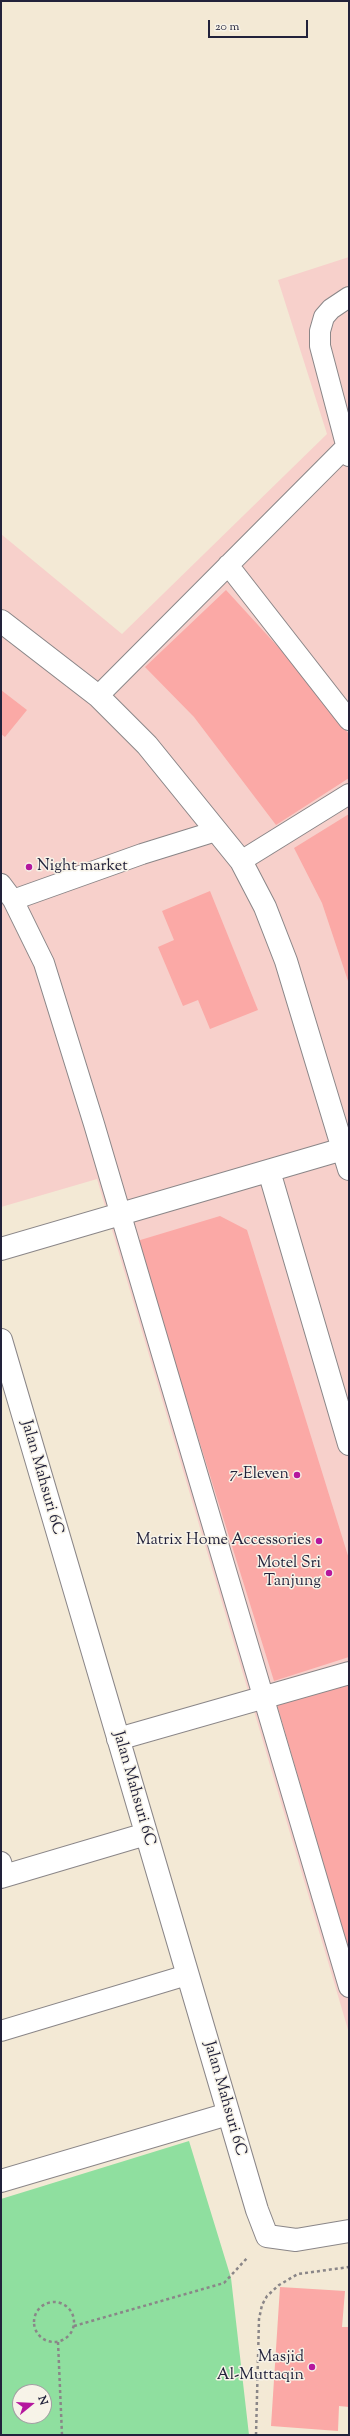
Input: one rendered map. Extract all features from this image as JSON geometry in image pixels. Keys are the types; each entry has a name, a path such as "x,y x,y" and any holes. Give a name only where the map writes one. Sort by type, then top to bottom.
{"street":[{"path":"1,622 98,696 147,745 241,861 265,907 286,961 346,1159 269,1171 1,1249"},
{"path":"269,1171 349,1444"},
{"name":"Jalan Mahsuri 6C","path":"1,1340 228,2114 257,2210 267,2236"},
{"path":"118,1739 263,1696 349,1673"},
{"path":"2,1871 146,1834"},
{"path":"1,2181 228,2114"},
{"path":"267,2236 296,2240 349,2231"}],"lane":[{"path":"98,696 228,565 348,451 320,346 320,338 324,317 331,309 349,297"},
{"path":"228,565 349,720"},
{"path":"241,861 349,794"},
{"path":"13,900 142,854 216,831"},
{"path":"1,884 13,900 44,963 349,1987"},
{"path":"1,2031 187,1975"}],"path":[{"path":"74,2326 224,2283 267,2236"},
{"path":"256,2435 259,2319 262,2305 267,2296 278,2285 298,2274 349,2267"},
{"path":"55,2301 67,2305 73,2315 74,2326 68,2337 58,2342 46,2341 37,2334 33,2323 35,2311 44,2303 55,2301"},
{"path":"58,2342 62,2435"}],"shaded area":[{"path":"349,257 349,2033 97,1179 1,1207 1,534 122,634 327,434 278,280"}],"green space":[{"path":"189,2141 231,2278 249,2435 1,2435 1,2199"}],"building":[{"path":"226,590 301,672 327,709 349,734 349,778 276,825 194,717 145,667"},
{"path":"1,690 27,710 5,737 1,734"},
{"path":"349,814 349,984 322,903 294,848"},
{"path":"210,891 258,1010 210,1029 198,1000 183,1006 158,947 174,940 162,911"},
{"path":"220,1216 247,1230 349,1559 349,1657 274,1681 137,1241"},
{"path":"349,1681 349,1951 276,1701"},
{"name":"Masjid Al-Muttaqin","path":"280,2287 345,2291 342,2327 349,2327 349,2407 339,2406 338,2431 271,2426"}],"place":[{"name":"Night market","path":"29,867"},
{"name":"7-Eleven","path":"297,1475"},
{"name":"Matrix Home Accessories","path":"319,1541"},
{"name":"Motel Sri Tanjung","path":"329,1573"},
{"name":"Masjid Al-Muttaqin","path":"312,2367"}]}
